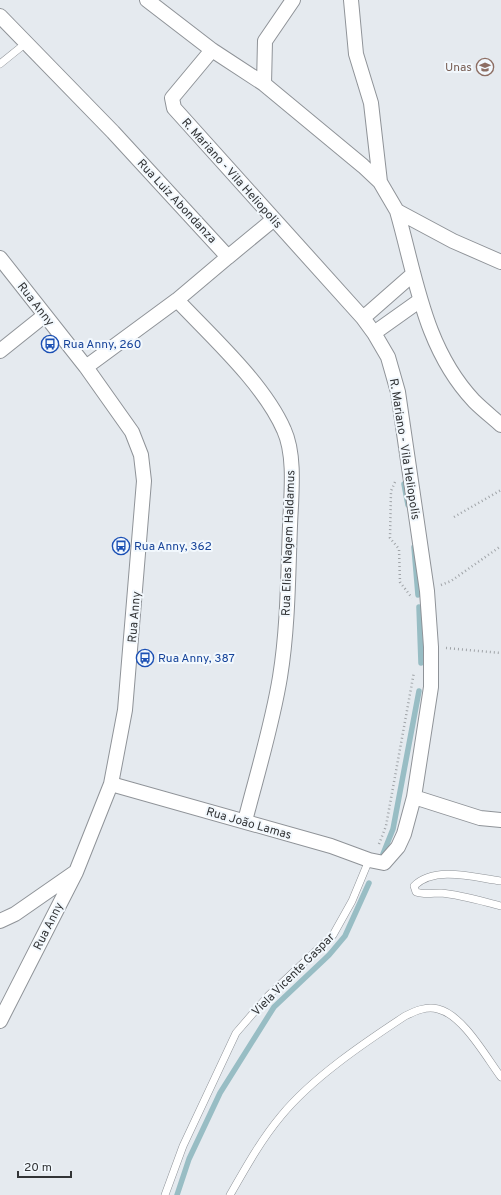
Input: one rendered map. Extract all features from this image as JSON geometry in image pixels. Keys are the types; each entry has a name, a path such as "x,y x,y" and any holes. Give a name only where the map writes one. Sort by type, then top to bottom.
{"street":[{"path":"147,0 212,50 264,84 380,182 396,211 419,301 448,367 474,401 501,425"},
{"path":"264,84 265,41 293,0"},
{"path":"351,0 356,54 371,103 380,182"},
{"name":"Rua Luiz Abondanza","path":"0,16 113,132 228,257"},
{"name":"R. Mariano - Vila Heliopolis","path":"212,50 172,98 172,103 363,318 388,357 398,392 428,591 431,647 431,687 414,797 404,834 398,847 375,861"},
{"path":"396,211 453,241 501,262"},
{"path":"86,367 177,300 274,219"},
{"name":"Rua Anny","path":"0,258 86,367 132,432 141,455 144,481 125,710 111,784 76,872 0,1021"},
{"path":"363,318 412,275"},
{"name":"Rua Elias Nagem Haldamus","path":"177,300 259,388 285,431 291,453 291,499 287,592 280,676 245,822"},
{"path":"374,333 419,301"},
{"path":"0,351 45,315"},
{"name":"Rua João Lamas","path":"111,784 331,846 375,861"},
{"path":"414,797 480,818 501,820"},
{"path":"0,921 15,914 76,872"}],"lane":[{"path":"0,64 26,43"},
{"name":"Viela Vicente Gaspar","path":"165,1195 183,1146 236,1034 268,996 333,935 375,861"},
{"path":"501,881 449,875 433,876 422,880 414,886 416,892 419,893 440,893 460,896 501,906"},
{"path":"230,1195 255,1151 282,1115 315,1082 405,1016 421,1009 437,1009 448,1013 468,1032 501,1077"}],"path":[{"path":"454,517 501,490"},
{"path":"391,504 390,538 399,549 400,582 414,601"},
{"path":"428,591 451,581 501,546"},
{"path":"431,647 501,653"},
{"path":"375,861 386,826 411,697 415,667"}],"waterway":[{"path":"404,484 408,505"},
{"path":"414,547 418,595"},
{"path":"419,607 421,663"},
{"path":"383,854 393,829 419,691"},
{"path":"177,1195 189,1159 220,1093 274,1007 329,955 345,936 369,883"}],"place":[{"name":"Unas","path":"485,67"},
{"name":"Rua Anny, 260","path":"50,344"},
{"name":"Rua Anny, 362","path":"121,546"},
{"name":"Rua Anny, 387","path":"145,658"}]}
